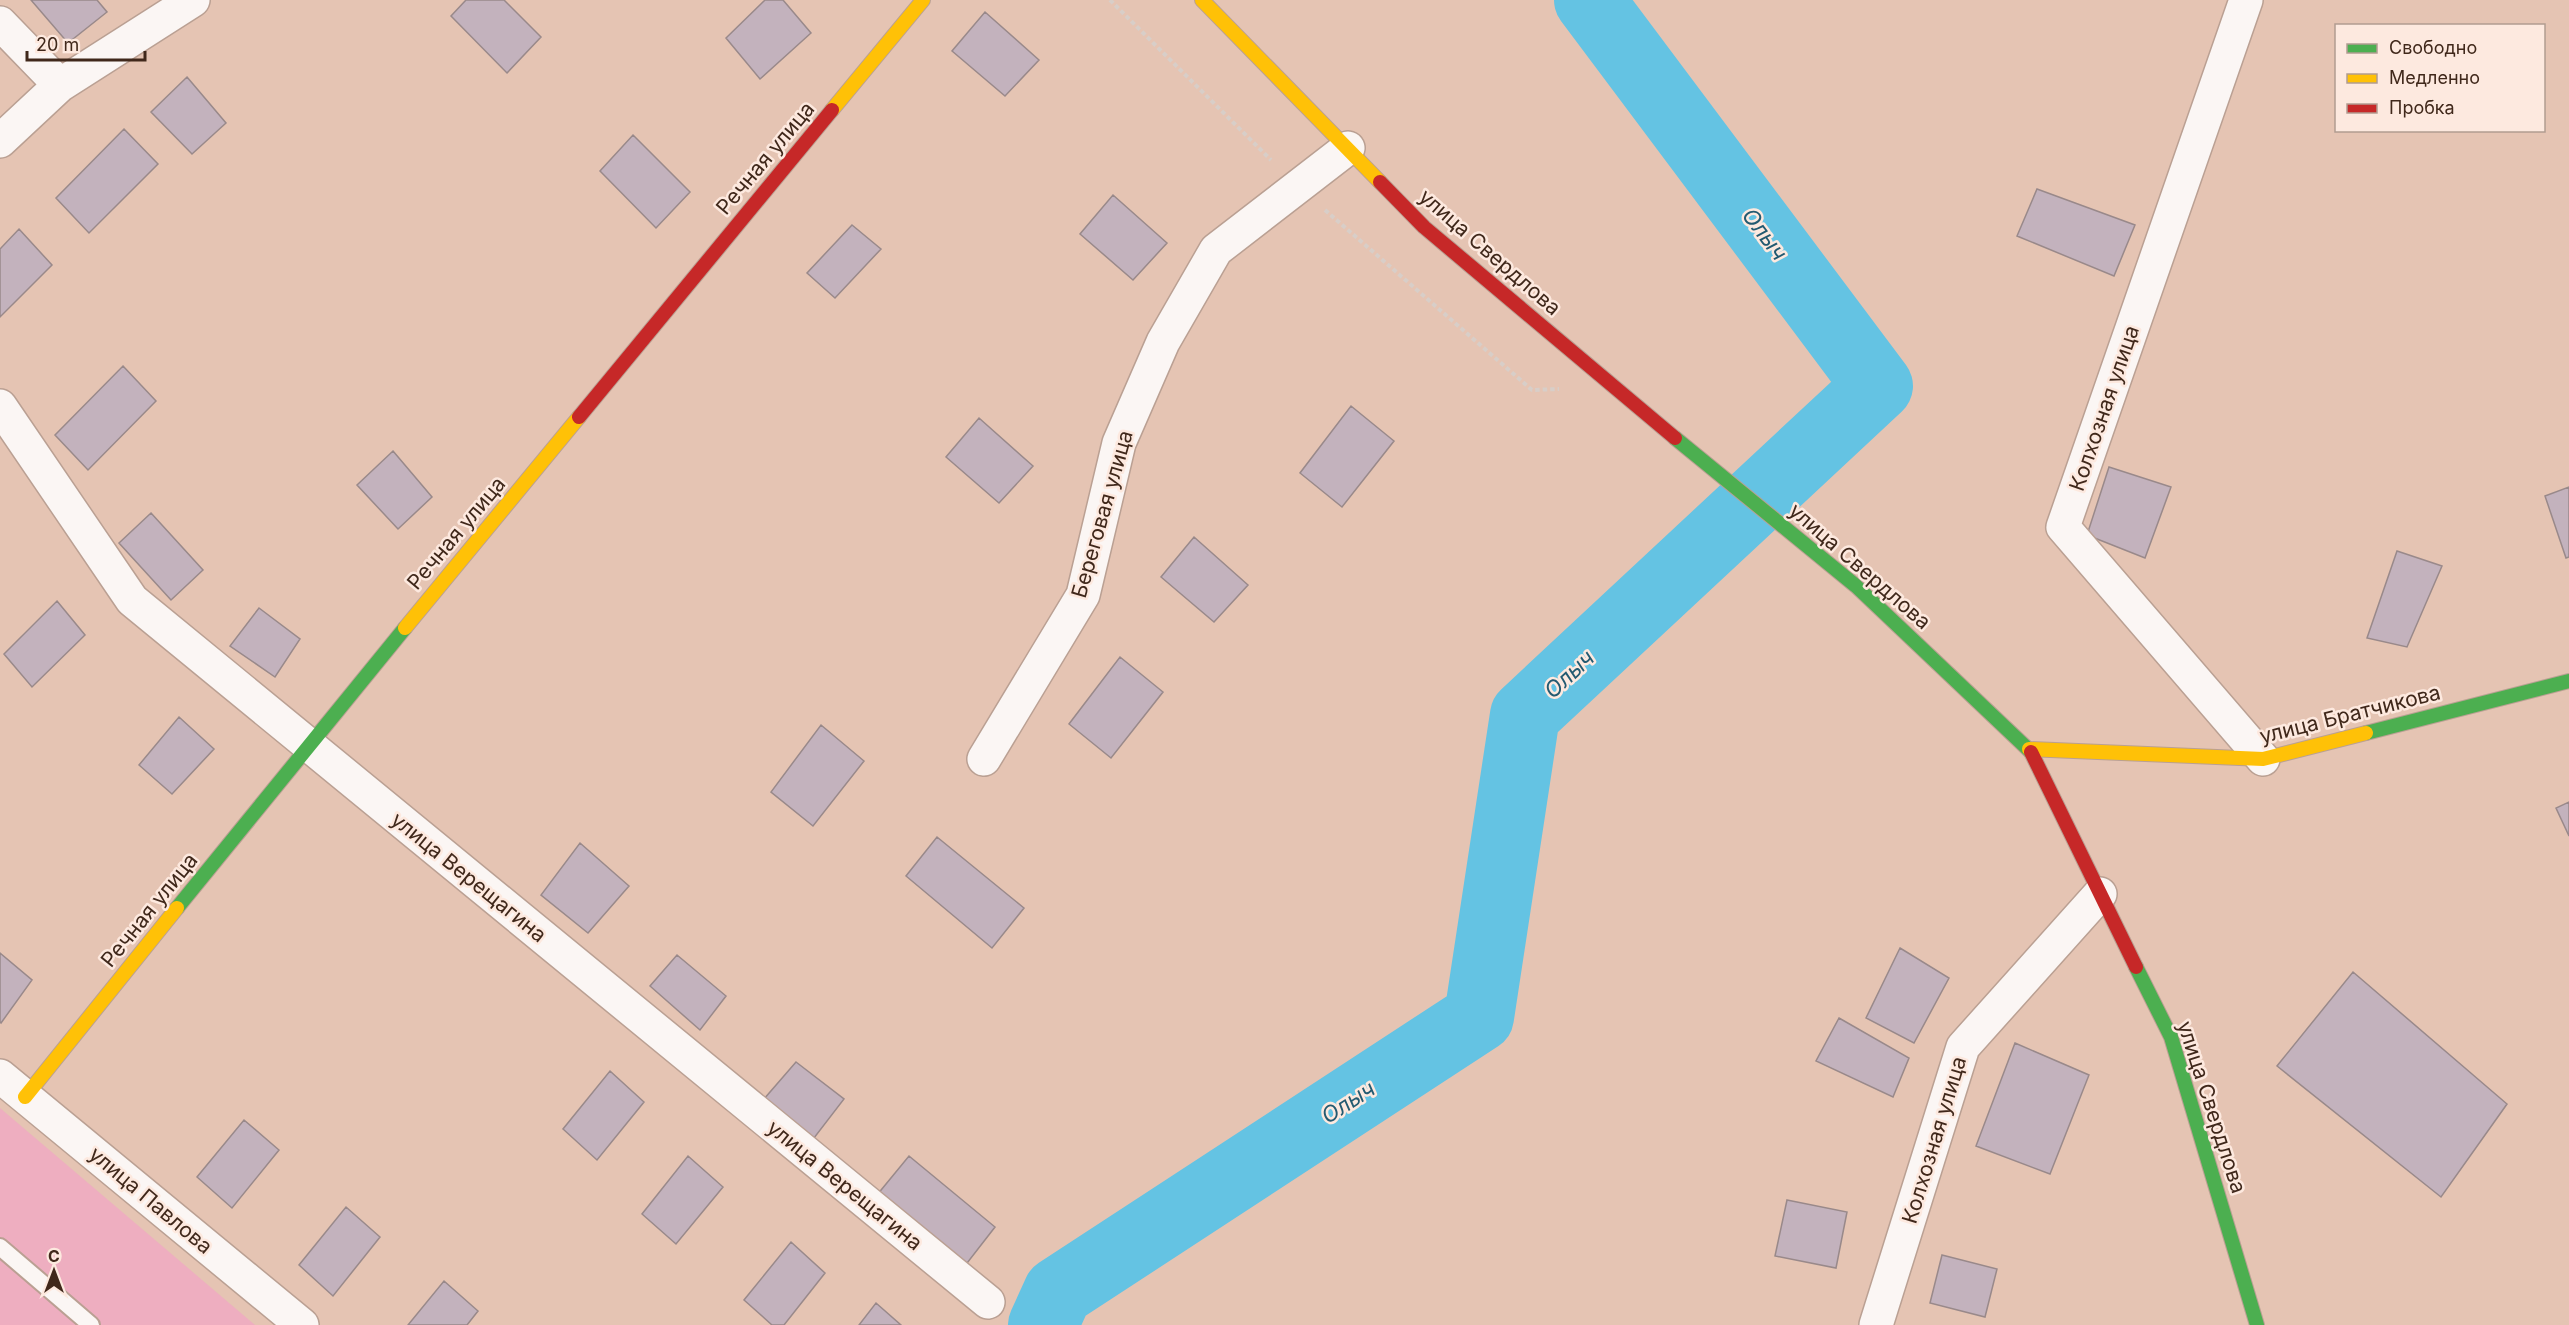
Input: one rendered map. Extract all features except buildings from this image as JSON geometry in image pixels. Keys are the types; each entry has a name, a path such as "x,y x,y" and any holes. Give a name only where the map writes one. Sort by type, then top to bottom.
{"street":[{"path":"0,141 60,85 193,0"},
{"name":"Речная улица","path":"25,1096 309,745 923,0"},
{"name":"улица Свердлова","path":"1202,0 1425,226 1731,485 1856,586 2029,749 2171,1037 2257,1325"},
{"name":"Колхозная улица","path":"2246,0 2063,527 2263,759"},
{"path":"0,22 60,85"},
{"name":"Береговая улица","path":"984,759 1083,594 1119,443 1163,342 1216,250 1348,148"},
{"name":"улица Верещагина","path":"0,406 132,600 988,1302"},
{"name":"улица Братчикова","path":"2029,749 2263,759 2569,681"},
{"name":"Колхозная улица","path":"1876,1325 1964,1047 2100,894"},
{"name":"улица Павлова","path":"0,1077 302,1325"}],"lane":[{"path":"0,1247 91,1325"}],"path":[{"path":"1110,0 1298,187 1532,390 1614,386"}],"shaded area":[{"path":"0,1108 255,1325 0,1325"}],"waterway":[{"name":"Олыч","path":"1043,1325 1058,1292 1479,1017 1525,715 1878,386 1589,0"}],"traffic: fast":[{"path":"1675,438 1856,586 2031,752"},
{"path":"177,908 405,628"},
{"path":"2366,733 2569,681"},
{"path":"2136,967 2171,1037 2257,1325"}],"traffic: slow":[{"path":"832,110 923,0"},
{"path":"1202,0 1380,182"},
{"path":"405,628 579,417"},
{"path":"2029,749 2263,759 2366,733"},
{"path":"25,1097 177,908"}],"traffic: jam":[{"path":"579,417 832,110"},
{"path":"1380,182 1424,227 1675,438"},
{"path":"2031,752 2136,967"}]}
